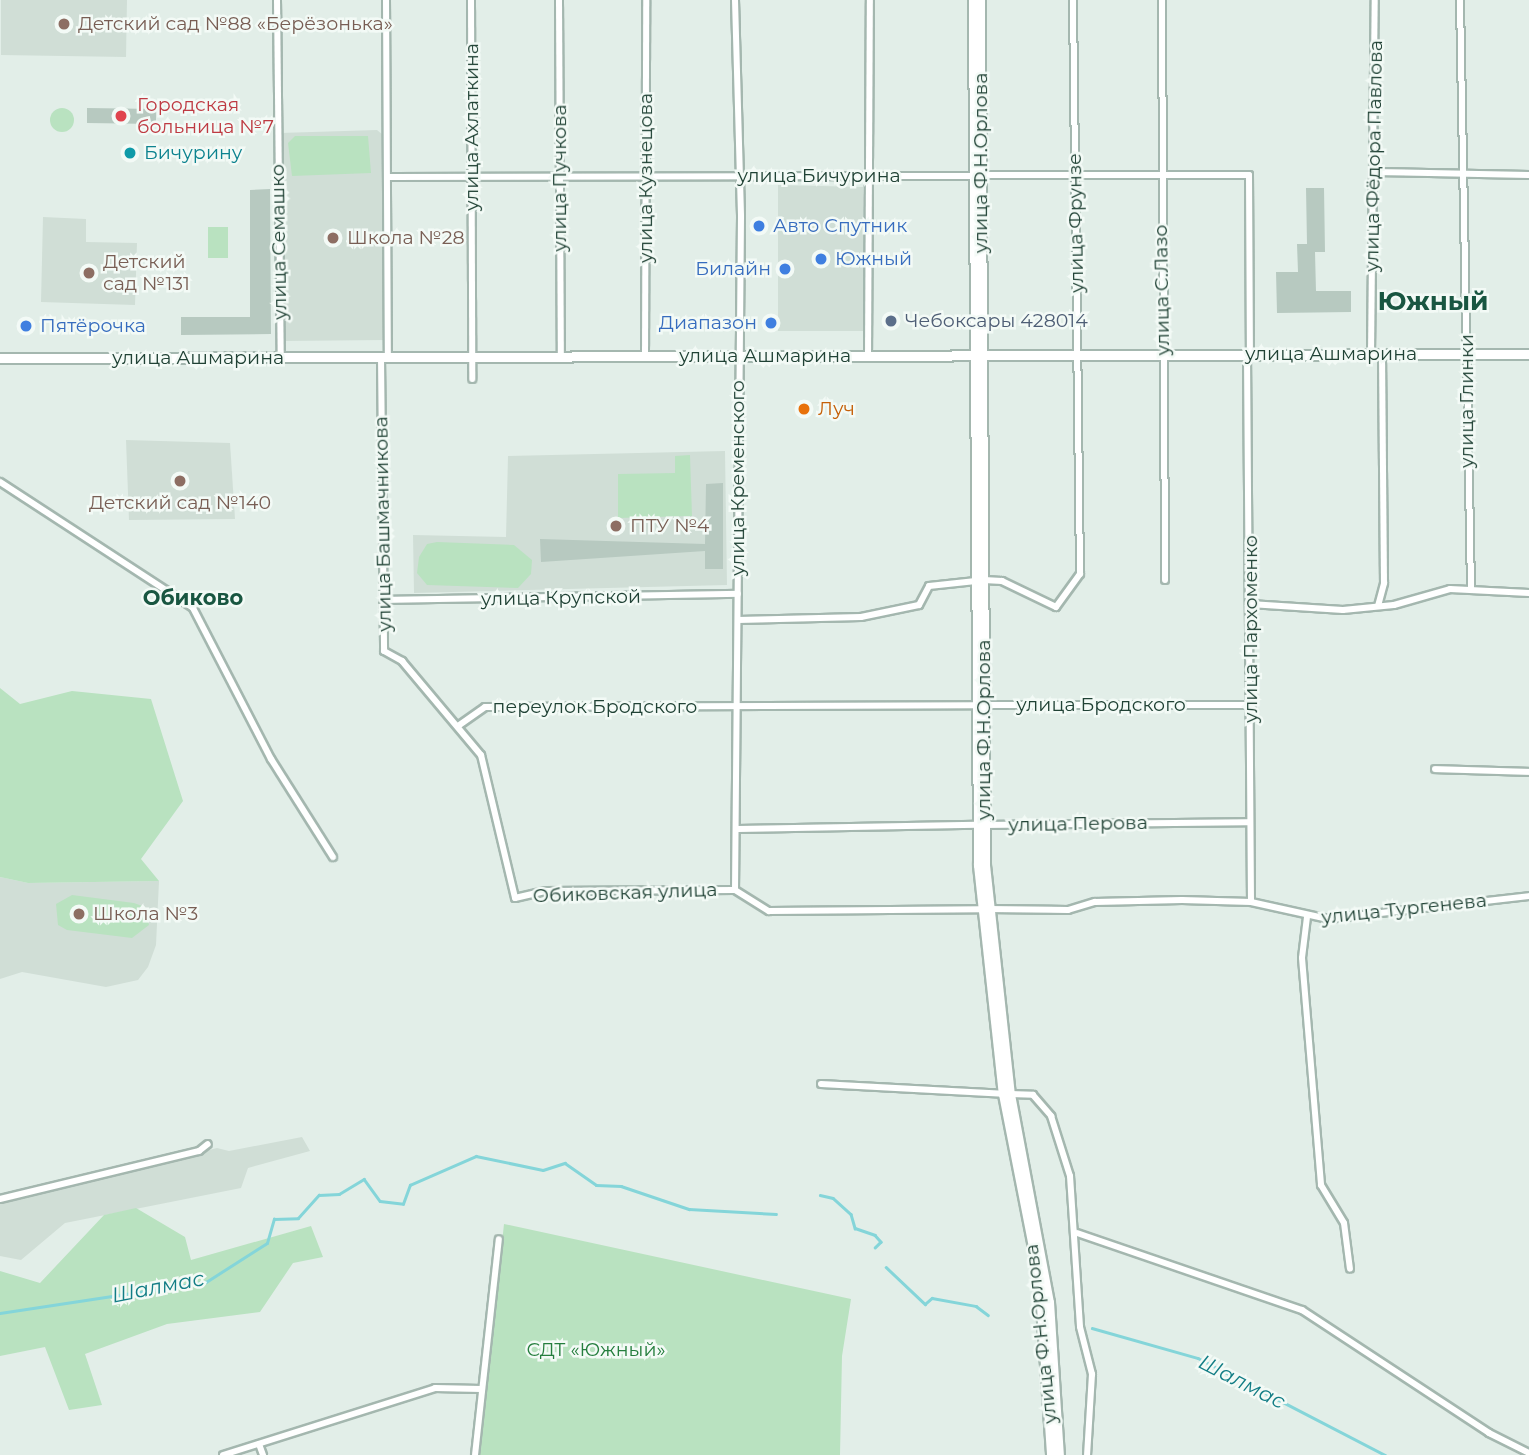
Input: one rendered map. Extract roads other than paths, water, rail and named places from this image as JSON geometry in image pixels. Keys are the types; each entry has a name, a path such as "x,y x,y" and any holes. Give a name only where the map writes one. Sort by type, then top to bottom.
{"street":[{"name":"улица Семашко","path":"277,0 281,358"},
{"name":"улица Башмачникова","path":"386,0 388,177 384,357 384,651 402,661 458,726 484,763 515,898"},
{"name":"улица Ахлаткина","path":"471,0 472,379"},
{"name":"улица Пучкова","path":"559,0 561,357"},
{"name":"улица Кузнецова","path":"645,357 646,0"},
{"name":"улица Кременского","path":"735,0 739,707 735,890"},
{"path":"868,356 870,0"},
{"name":"улица Ф.Н.Орлова","path":"973,0 978,175"},
{"name":"улица Ф.Н.Орлова","path":"980,0 980,825 985,909 1007,1094 1038,1277 1051,1455"},
{"name":"улица Фрунзе","path":"980,581 1002,581 1056,607 1080,574 1073,0"},
{"name":"улица С.Лазо","path":"1161,0 1164,580"},
{"name":"улица Фёдора Павлова","path":"1376,0 1374,172 1384,583 1378,606"},
{"name":"улица Глинки","path":"1461,0 1471,590"},
{"path":"1374,172 1529,175"},
{"name":"улица Бичурина","path":"388,177 472,179 738,175 867,178 1075,174 1249,175"},
{"name":"улица Пархоменко","path":"1249,175 1251,902"},
{"name":"улица Ашмарина","path":"0,358 1529,354"},
{"path":"0,482 193,608 271,760 333,857"},
{"path":"738,620 861,617 919,605 929,586 980,581"},
{"path":"1250,604 1343,610 1378,606 1418,594 1471,590 1529,593"},
{"name":"улица Крупской","path":"383,600 738,594"},
{"name":"улица Бродского","path":"739,707 1252,705"},
{"name":"переулок Бродского","path":"458,726 485,706 739,707"},
{"path":"1435,769 1529,772"},
{"name":"улица Перова","path":"738,829 1250,822"},
{"name":"Обиковская улица","path":"515,898 545,891 735,890"},
{"name":"улица Тургенева","path":"735,890 754,906 769,911 862,913 985,909 1068,910 1108,901 1251,902 1307,916 1355,917 1529,897"},
{"path":"1307,916 1303,958 1321,1185 1344,1223 1350,1269"},
{"path":"821,1084 1033,1095 1057,1130 1077,1233 1080,1327 1092,1374 1087,1455"},
{"name":"улица Ф.Н.Орлова","path":"1007,1094 1044,1263 1059,1455"},
{"path":"0,1199 199,1151 208,1144"},
{"path":"1077,1233 1302,1310 1489,1433 1529,1453"},
{"path":"475,1455 499,1239"},
{"path":"223,1455 435,1388 481,1389"},
{"path":"259,1444 263,1455"}],"waterway":[{"name":"Шалмас","path":"0,1313 206,1282 267,1243 274,1219 298,1218 319,1195 339,1194 364,1179 380,1201 403,1204 410,1185 476,1156 543,1170 565,1163 596,1185 621,1186 689,1209 776,1214"},
{"name":"Шалмас","path":"820,1195 833,1198 851,1214 855,1228 875,1235 881,1242 875,1248"},
{"name":"Шалмас","path":"886,1267 925,1304 932,1298 976,1306 988,1315"},
{"name":"Шалмас","path":"1092,1328 1198,1358 1385,1455"}],"place":[{"name":"Детский сад №88 «Берёзонька»","path":"64,24"},
{"name":"Городская больница №7","path":"121,116"},
{"name":"Бичурину","path":"130,153"},
{"name":"Авто Спутник","path":"759,226"},
{"name":"Школа №28","path":"333,238"},
{"name":"Южный","path":"821,259"},
{"name":"Билайн","path":"785,269"},
{"name":"Детский сад №131","path":"89,273"},
{"name":"Чебоксары 428014","path":"891,321"},
{"name":"Диапазон","path":"771,323"},
{"name":"Пятёрочка","path":"26,326"},
{"name":"Луч","path":"804,409"},
{"name":"Детский сад №140","path":"180,481"},
{"name":"ПТУ №4","path":"616,526"},
{"name":"Школа №3","path":"79,914"}],"district":[{"name":"Южный","path":"1433,302"},
{"name":"Обиково","path":"193,598"}],"park label":[{"name":"СДТ «Южный»","path":"596,1350"}]}
